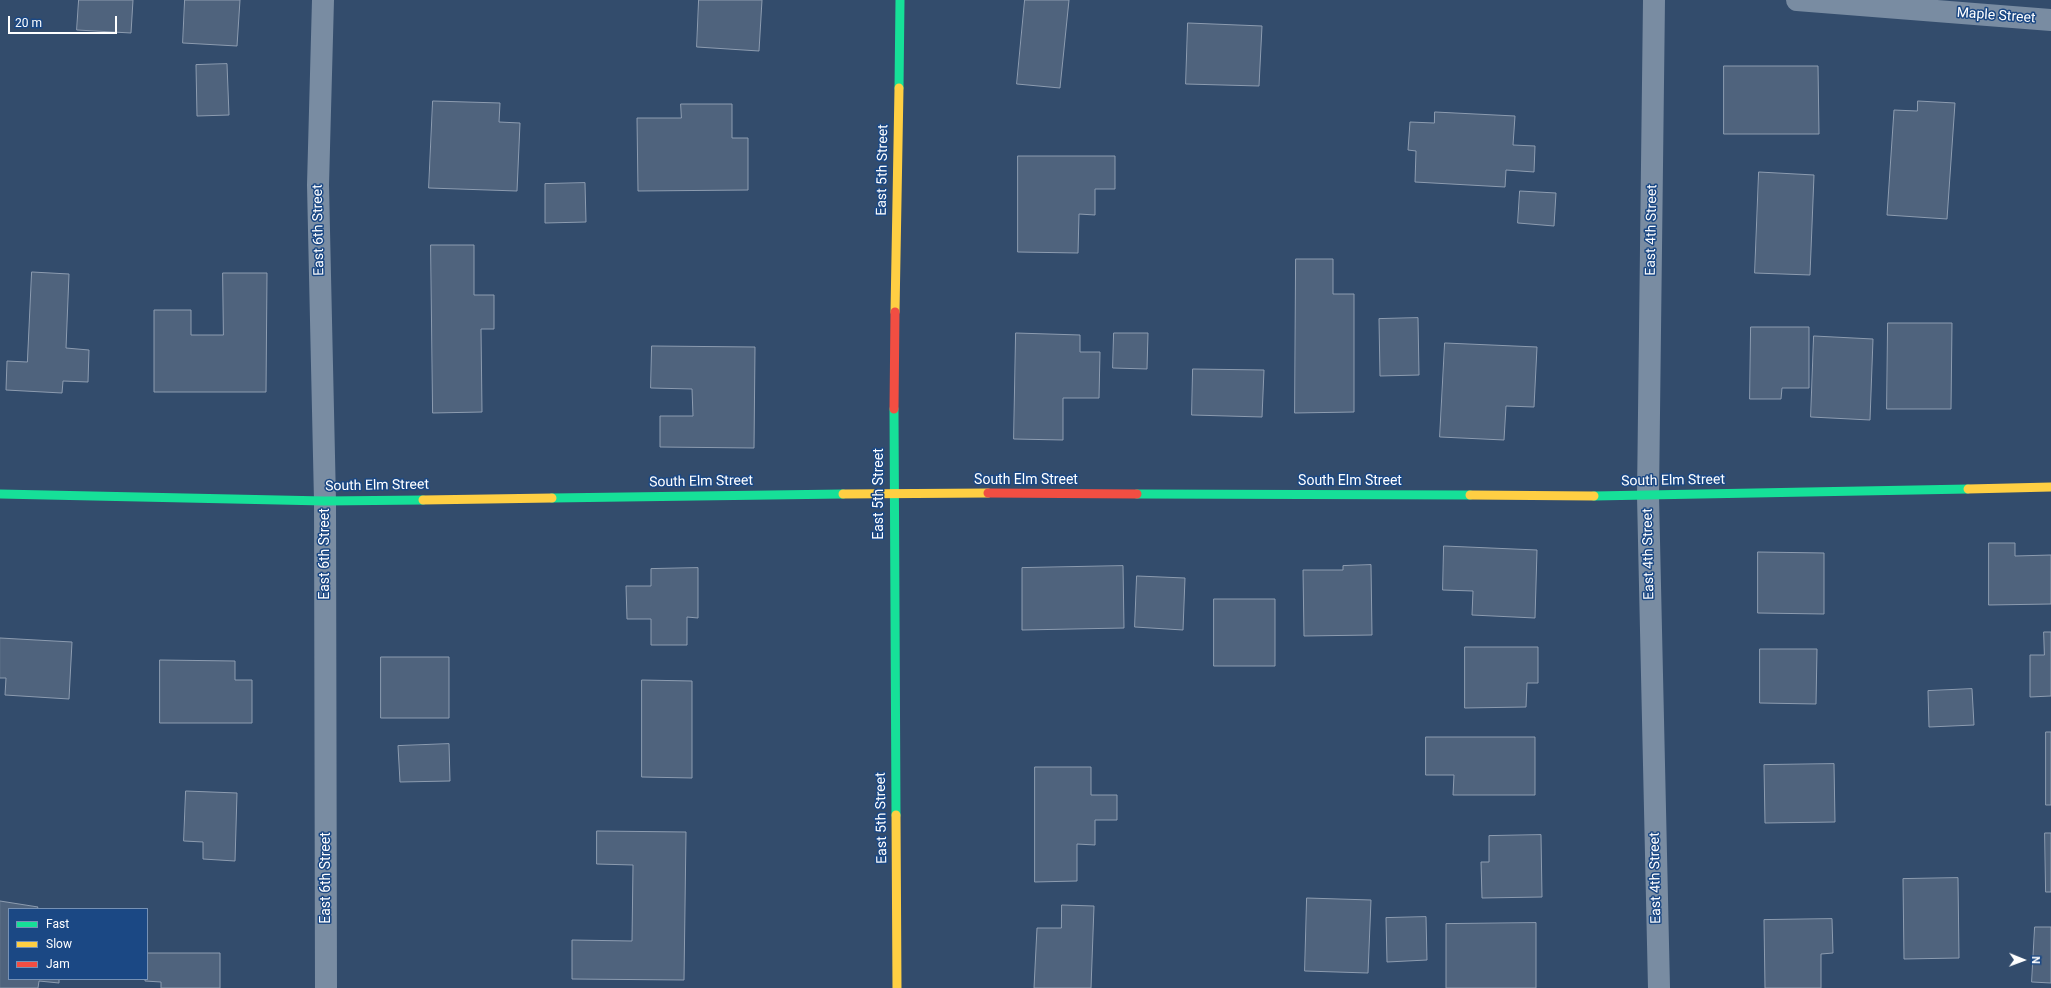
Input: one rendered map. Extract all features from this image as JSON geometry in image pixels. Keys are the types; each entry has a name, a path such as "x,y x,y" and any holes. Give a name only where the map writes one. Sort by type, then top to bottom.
{"street":[{"name":"East 6th Street","path":"323,0 318,185 325,501 326,988"},
{"name":"East 5th Street","path":"897,988 893,493 900,0"},
{"name":"East 4th Street","path":"1654,0 1648,496 1658,988"},
{"name":"Maple Street","path":"1797,0 2051,20"},
{"name":"South Elm Street","path":"0,494 325,501 893,493 1648,496 2051,487"}],"building":[{"path":"79,0 133,0 131,33 77,30"},
{"path":"185,0 240,0 237,46 183,43"},
{"path":"699,0 762,0 759,51 697,47"},
{"path":"1025,0 1069,0 1060,88 1017,84"},
{"path":"1188,23 1262,26 1259,86 1186,84"},
{"path":"227,64 229,115 197,116 196,65"},
{"path":"1724,66 1818,66 1819,134 1724,134"},
{"path":"433,101 500,103 499,122 520,123 517,191 429,188"},
{"path":"1918,101 1955,103 1947,219 1887,215 1894,110 1917,111"},
{"path":"681,104 732,104 732,138 748,138 748,190 638,191 637,118 681,118"},
{"path":"1435,112 1515,116 1513,145 1535,146 1534,172 1506,170 1505,187 1415,182 1416,151 1408,150 1410,122 1434,123"},
{"path":"1018,156 1115,156 1115,189 1095,189 1095,215 1079,214 1078,253 1018,252"},
{"path":"1759,172 1814,175 1810,275 1755,273"},
{"path":"585,183 586,222 545,223 545,184"},
{"path":"1520,191 1556,193 1554,226 1518,223"},
{"path":"431,245 474,245 474,295 494,295 494,329 481,329 482,412 433,413"},
{"path":"1296,259 1333,259 1333,294 1354,294 1354,412 1295,413"},
{"path":"32,272 69,274 66,348 89,350 88,382 63,381 62,393 6,390 7,361 27,362"},
{"path":"223,273 267,273 266,392 154,392 154,310 191,310 191,335 223,335"},
{"path":"1418,318 1419,375 1380,376 1379,319"},
{"path":"1888,323 1952,323 1951,409 1887,409"},
{"path":"1751,327 1809,327 1809,388 1782,388 1781,399 1750,399"},
{"path":"1016,333 1080,335 1080,352 1100,352 1099,398 1063,398 1063,440 1014,439"},
{"path":"1114,333 1148,333 1147,369 1113,368"},
{"path":"1814,336 1873,339 1870,420 1811,417"},
{"path":"1445,343 1537,347 1534,407 1506,406 1504,440 1440,437"},
{"path":"652,346 755,347 754,448 660,447 660,416 693,416 692,389 651,388"},
{"path":"1193,369 1264,370 1262,417 1192,415"},
{"path":"1989,543 2015,543 2015,556 2051,555 2051,604 1989,605"},
{"path":"1444,546 1537,550 1535,618 1472,615 1473,591 1443,590"},
{"path":"1758,552 1824,553 1824,614 1758,613"},
{"path":"1371,565 1372,635 1304,636 1303,570 1343,570 1343,566"},
{"path":"1123,566 1124,628 1022,630 1022,568"},
{"path":"698,568 698,618 687,617 687,645 651,645 651,619 627,619 626,586 651,586 651,569"},
{"path":"1137,576 1185,578 1183,630 1135,627"},
{"path":"1214,599 1275,599 1275,666 1214,666"},
{"path":"2044,632 2051,632 2051,696 2030,697 2030,655 2044,655"},
{"path":"0,638 72,642 69,699 5,695 6,678 0,678"},
{"path":"1465,647 1538,647 1538,683 1527,683 1526,707 1465,708"},
{"path":"1760,649 1817,649 1816,704 1760,703"},
{"path":"381,657 449,657 449,718 381,718"},
{"path":"160,660 235,661 235,680 252,680 252,723 160,723"},
{"path":"642,680 692,681 692,778 642,777"},
{"path":"1972,689 1974,725 1929,727 1928,691"},
{"path":"2046,732 2051,732 2051,805 2046,805"},
{"path":"1426,737 1535,737 1535,795 1453,795 1454,775 1426,775"},
{"path":"449,744 450,781 400,782 398,746"},
{"path":"1834,764 1835,822 1765,823 1764,765"},
{"path":"1035,767 1091,767 1091,795 1117,795 1117,820 1095,820 1095,845 1077,844 1077,881 1035,882"},
{"path":"186,791 237,793 235,861 203,859 203,842 184,841"},
{"path":"597,831 686,832 684,980 572,979 572,940 632,941 633,865 597,864"},
{"path":"2045,833 2051,833 2051,892 2046,892"},
{"path":"1541,835 1542,897 1482,898 1481,862 1489,862 1489,836"},
{"path":"1958,878 1959,958 1904,959 1903,879"},
{"path":"1307,898 1371,900 1368,973 1305,971"},
{"path":"0,901 38,907 8,908 8,980 59,980 59,983 39,981 38,988 0,988"},
{"path":"1062,905 1094,906 1091,988 1034,988 1037,928 1061,928"},
{"path":"1426,917 1427,960 1387,962 1386,918"},
{"path":"1832,919 1833,953 1821,954 1821,988 1765,988 1764,920"},
{"path":"1536,923 1536,988 1446,988 1446,924"},
{"path":"2035,927 2051,927 2051,983 2032,982"},
{"path":"148,953 220,953 220,988 161,988 161,982 145,981 148,980"}],"traffic: fast":[{"path":"899,88 900,0"},
{"path":"894,409 896,815"},
{"path":"1594,496 1968,489"},
{"path":"0,494 325,501 423,500"},
{"path":"552,498 843,494"},
{"path":"1137,494 1470,495"}],"traffic: slow":[{"path":"895,312 899,88"},
{"path":"1968,489 2051,487"},
{"path":"843,494 988,493"},
{"path":"1470,495 1594,496"},
{"path":"423,500 552,498"},
{"path":"896,815 897,988"}],"traffic: jam":[{"path":"894,409 895,312"},
{"path":"988,493 1137,494"}]}
